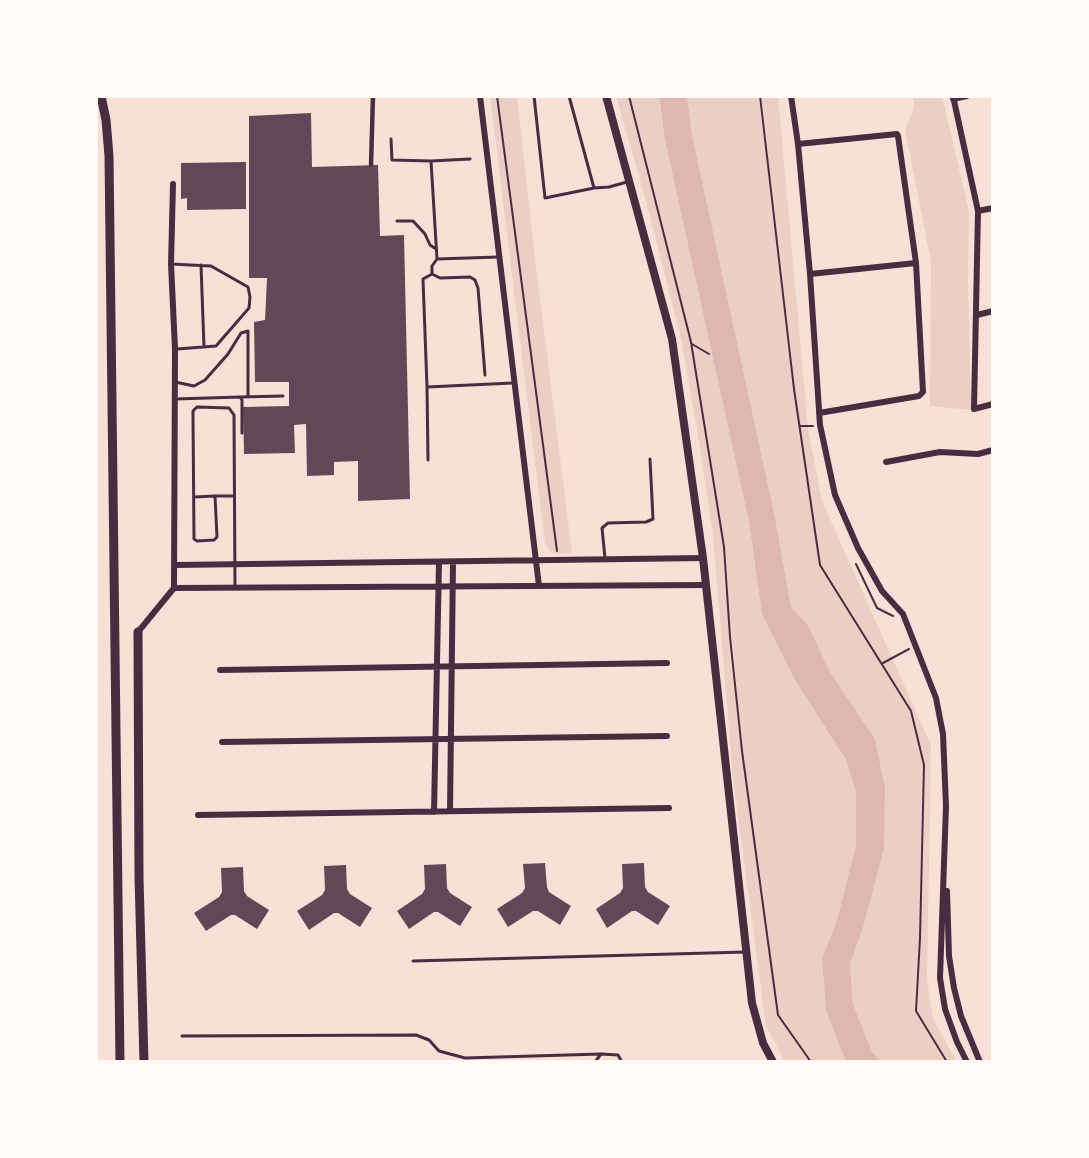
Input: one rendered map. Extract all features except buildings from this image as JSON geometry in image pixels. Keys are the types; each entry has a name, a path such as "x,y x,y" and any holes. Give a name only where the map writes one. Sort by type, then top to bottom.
{"highway":[{"path":"101,96 109,156 120,1062"},
{"path":"138,632 139,850 144,1062"}],"main road":[{"path":"606,96 672,339 703,558 752,1003 763,1043 773,1062"}],"street":[{"path":"371,165 373,96"},
{"path":"480,96 539,586"},
{"path":"791,96 798,144 810,274 819,413 835,495 858,548 882,591 903,614 936,698 943,734 949,956 961,1016 980,1062"},
{"path":"967,96 953,97 978,211 974,408 993,404"},
{"path":"798,144 897,134 916,264 923,392 919,396 819,413"},
{"path":"138,632 174,588 175,349 171,264 173,184"},
{"path":"978,211 993,208"},
{"path":"810,274 916,264"},
{"path":"977,315 993,311"},
{"path":"886,462 940,452 978,454 993,450"},
{"path":"175,565 703,558"},
{"path":"434,812 439,562"},
{"path":"450,812 453,562"},
{"path":"174,588 705,585"},
{"path":"220,670 667,663"},
{"path":"222,742 667,736"},
{"path":"946,806 940,978 945,1009 967,1062"},
{"path":"198,815 669,808"}],"lane":[{"path":"534,96 545,198 609,187 628,181"},
{"path":"569,96 594,188"},
{"path":"391,139 392,160 471,159"},
{"path":"431,161 437,259 432,266 432,274"},
{"path":"397,221 414,221 425,234 430,245 436,249"},
{"path":"437,259 500,257"},
{"path":"171,264 211,266 248,287 250,297 249,308 216,346 175,349"},
{"path":"201,265 204,346"},
{"path":"432,274 440,278 470,277 475,280 478,288 485,375"},
{"path":"428,460 423,279 432,274"},
{"path":"175,382 194,386 205,380 228,354 241,333 248,331 248,397"},
{"path":"427,387 515,383"},
{"path":"175,399 283,396"},
{"path":"240,397 242,400 242,433"},
{"path":"215,496 217,537 214,540 197,541 194,539 193,416 196,407 230,408 233,411 236,587"},
{"path":"606,560 602,528 608,524 646,522 652,519 650,459"},
{"path":"194,497 234,496"},
{"path":"413,961 748,952"},
{"path":"182,1036 416,1035 429,1040 439,1051 465,1058 601,1054 618,1055 622,1062"},
{"path":"595,1062 601,1054"}],"path":[{"path":"497,96 558,560"},
{"path":"629,96 691,342 724,547 730,636 742,751 778,1015 811,1062"},
{"path":"691,342 696,348 709,354"},
{"path":"883,663 917,646"},
{"path":"924,765 916,1011 947,1062"}],"shaded area":[{"path":"490,96 517,96 572,553 555,554 545,543"},
{"path":"616,96 659,96 665,140 749,522 762,614 795,680 846,760 856,792 856,845 837,920 822,959 826,1010 846,1062 785,1062 766,1026 733,779 713,535 698,435 681,339 646,201"},
{"path":"659,96 687,96 692,135 775,517 791,607 808,625 830,672 875,739 885,788 884,848 863,928 850,964 853,1004 872,1052 881,1062 846,1062 826,1010 822,959 837,920 856,845 856,792 846,760 795,680 762,614 749,522 665,140"},
{"path":"687,96 778,96 808,429 822,501 931,745 927,979 933,1019 957,1062 881,1062 872,1052 853,1004 850,964 863,928 883,851 885,788 875,739 830,672 808,625 791,607 776,521 692,135"},
{"path":"913,96 942,96 969,211 971,410 930,406 931,262 905,130 914,108"}]}
